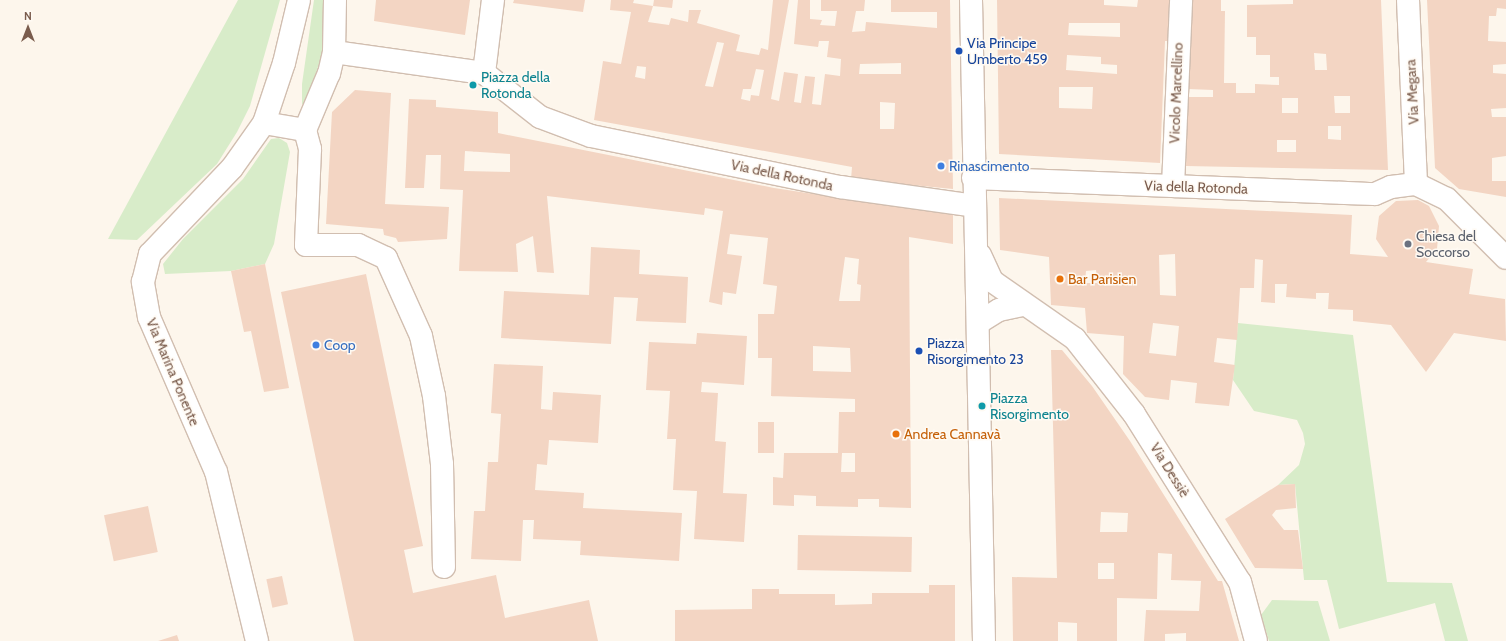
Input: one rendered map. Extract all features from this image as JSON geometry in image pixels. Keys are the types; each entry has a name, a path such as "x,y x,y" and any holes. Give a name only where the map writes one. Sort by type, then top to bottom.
{"street":[{"name":"Via Marina Ponente","path":"256,641 216,472 149,317 143,282 150,254 232,168 264,123 284,63 299,0"},
{"path":"335,0 334,52 329,73 305,130 310,149 306,245 358,245 386,258 421,336 434,396 442,464 444,567"},
{"path":"334,52 484,73 493,0"},
{"path":"971,0 984,641"},
{"name":"Vicolo Marcellino","path":"1173,186 1181,0"},
{"name":"Via Megara","path":"1408,0 1416,184"},
{"name":"Via della Rotonda","path":"484,73 540,117 591,136 840,187 975,206"},
{"path":"264,123 305,130"},
{"name":"Via della Rotonda","path":"974,178 1375,194 1391,187 1416,184"},
{"path":"1416,184 1447,199 1506,258"},
{"name":"Via Dessiè","path":"976,246 992,281 1022,305 1051,320 1075,339 1144,430 1240,582 1256,641"},
{"path":"978,323 999,310 1022,305"}],"green space":[{"path":"238,0 280,0 250,106 237,132 217,164 137,240 108,239"},
{"path":"314,0 325,0 324,48 306,104 302,104 302,84"},
{"path":"279,138 287,143 290,152 274,244 265,264 231,271 165,274 163,264 183,239 243,179 271,139"},
{"path":"1238,323 1353,335 1387,582 1452,583 1468,641 1445,641 1435,603 1339,629 1327,580 1304,580 1295,484 1278,485 1299,465 1305,444 1303,433 1297,420 1254,411 1233,380"},
{"path":"1272,600 1318,601 1330,641 1269,641 1261,615"}],"building":[{"path":"376,0 470,0 465,35 374,21"},
{"path":"514,0 585,0 583,12 513,3"},
{"path":"611,0 634,0 633,3 653,6 648,22 669,25 671,18 688,22 689,10 701,10 697,23 740,35 736,51 759,55 761,48 768,50 773,0 789,0 771,99 779,101 784,72 798,74 794,102 801,103 805,76 815,77 812,104 821,105 825,74 840,76 841,59 827,57 829,41 819,41 818,47 794,44 798,0 810,0 810,19 822,20 820,25 835,26 837,11 821,11 821,0 865,0 864,11 856,11 852,32 865,31 866,22 937,28 937,12 891,12 891,0 950,0 953,189 851,179 852,167 594,120 603,61 621,64 631,12 610,10","holes":["717,42 724,43 713,87 705,86","901,63 901,74 859,74 860,64","637,66 646,67 645,79 635,77","756,69 764,70 759,96 751,95 750,101 741,99 743,89 751,89","880,102 895,103 894,129 880,129"]},
{"path":"654,0 673,0 672,8 653,6"},
{"path":"997,0 1104,0 1104,5 1137,7 1138,0 1171,0 1169,41 1165,41 1160,163 999,154","holes":["1069,23 1120,23 1120,37 1068,35","1067,55 1101,57 1101,64 1117,65 1117,74 1066,70","1059,87 1093,87 1092,109 1059,108"]},
{"path":"1191,0 1221,0 1221,11 1225,11 1224,83 1236,83 1236,93 1255,93 1255,84 1279,85 1279,77 1270,77 1270,55 1256,55 1256,37 1247,37 1247,5 1293,4 1293,0 1381,0 1388,170 1186,166 1188,97 1213,97 1213,90 1189,89","holes":["1314,53 1326,54 1327,70 1315,70","1334,96 1350,96 1350,113 1335,113","1282,98 1298,98 1298,113 1282,113","1328,126 1341,126 1341,140 1328,139","1277,140 1296,140 1296,152 1277,152"]},
{"path":"1427,0 1506,0 1506,9 1497,8 1496,16 1489,16 1488,41 1506,42 1506,64 1493,65 1493,73 1506,74 1506,108 1491,109 1492,117 1506,117 1506,156 1492,158 1492,181 1506,181 1506,197 1459,189 1435,168"},
{"path":"355,90 391,93 385,204 449,207 447,239 398,242 396,238 384,235 383,229 326,224 332,112"},
{"path":"409,99 436,100 436,107 498,112 498,133 774,188 953,215 953,244 909,237 911,508 879,507 879,499 858,499 858,507 816,506 816,496 794,495 794,506 773,505 773,477 783,478 784,453 838,453 839,412 855,412 855,399 771,396 772,358 758,358 758,314 774,314 777,286 763,284 768,238 730,234 727,254 742,256 736,294 723,292 722,305 709,302 723,211 705,208 704,215 547,196 554,273 537,272 533,236 516,244 518,272 459,271 463,190 440,189 441,155 426,155 424,188 405,188","holes":["465,151 510,154 510,172 464,171","845,257 859,259 857,284 861,285 860,301 839,301","813,346 850,348 851,372 813,371","842,453 855,453 855,472 841,472"]},
{"path":"999,198 1352,215 1350,254 1388,257 1376,239 1379,216 1396,201 1418,200 1429,206 1439,226 1437,249 1426,262 1473,269 1469,294 1505,299 1506,341 1454,333 1426,372 1391,325 1353,321 1353,310 1328,309 1329,293 1316,293 1316,299 1286,297 1287,284 1275,284 1275,303 1261,302 1263,260 1255,259 1254,288 1240,288 1237,340 1217,338 1214,362 1235,365 1229,406 1195,403 1197,383 1171,380 1169,400 1145,397 1123,374 1124,336 1087,333 1085,308 1051,305 1049,257 1000,250","holes":["1175,254 1176,296 1160,295 1159,255","1096,270 1097,283 1085,283 1086,271","1153,323 1179,326 1176,356 1149,353"]},
{"path":"591,247 640,250 639,274 688,277 686,323 636,321 638,298 614,297 611,344 501,338 504,291 589,295"},
{"path":"265,264 289,388 264,392 251,331 244,332 231,271"},
{"path":"366,274 423,546 404,550 413,593 496,575 505,618 589,600 598,641 354,641 281,292"},
{"path":"697,333 747,336 744,385 702,382 701,392 718,393 715,441 726,442 723,493 747,494 744,542 694,539 697,491 673,490 676,439 667,439 670,391 646,390 649,342 696,344"},
{"path":"1051,350 1062,350 1092,386 1130,441 1218,581 1222,581 1239,641 1186,641 1186,633 1165,634 1165,641 1144,641 1146,610 1199,611 1201,581 1171,580 1172,554 1158,553 1157,599 1117,598 1117,641 1077,641 1077,623 1058,622 1058,641 1013,641 1012,577 1057,578","holes":["1101,512 1128,513 1127,532 1100,532","1098,563 1114,563 1114,579 1098,579"]},
{"path":"494,364 543,366 541,409 552,410 553,392 601,395 598,443 549,440 547,465 537,464 535,490 584,493 583,508 682,513 679,561 580,555 581,541 533,539 534,520 523,520 521,561 471,559 474,511 485,511 488,462 498,462 501,414 491,413"},
{"path":"758,422 774,422 774,453 758,453"},
{"path":"1295,484 1296,508 1276,510 1272,515 1284,530 1298,530 1303,569 1255,568 1225,519 1278,485"},
{"path":"148,506 158,552 114,561 104,515"},
{"path":"798,535 912,537 911,572 797,570"},
{"path":"282,576 288,604 272,608 266,579"},
{"path":"929,585 955,585 955,641 675,641 675,610 752,609 752,589 779,589 779,594 835,594 835,605 872,604 872,593 929,593"},
{"path":"177,635 179,641 158,641"}],"place":[{"name":"Via Principe Umberto 459","path":"959,51"},
{"name":"Piazza della Rotonda","path":"473,85"},
{"name":"Rinascimento","path":"941,166"},
{"name":"Chiesa del Soccorso","path":"1408,244"},
{"name":"Bar Parisien","path":"1060,279"},
{"name":"Coop","path":"316,345"},
{"name":"Piazza Risorgimento 23","path":"919,351"},
{"name":"Piazza Risorgimento","path":"982,406"},
{"name":"Andrea Cannavà","path":"896,434"}]}
